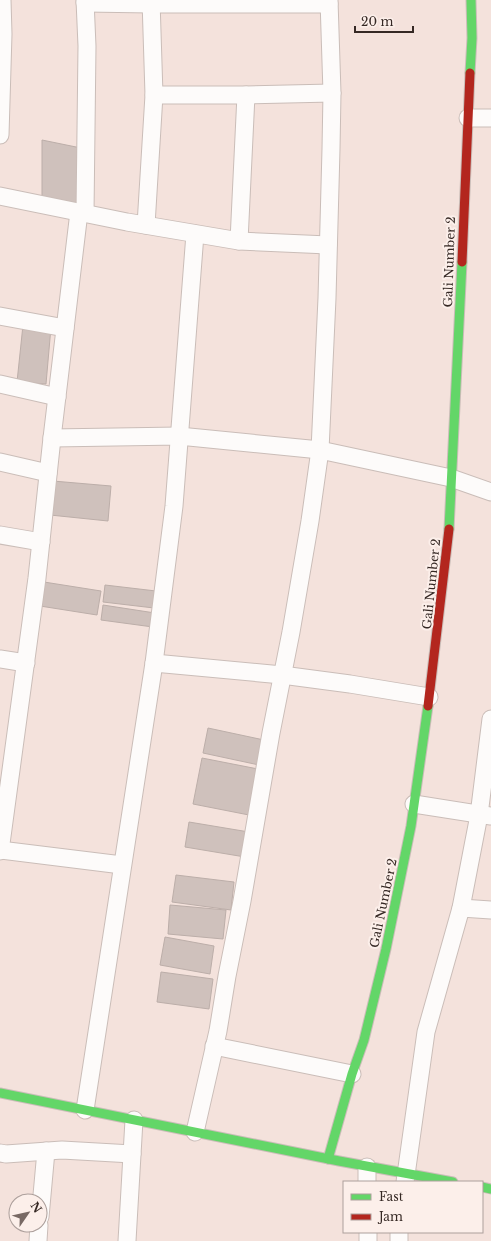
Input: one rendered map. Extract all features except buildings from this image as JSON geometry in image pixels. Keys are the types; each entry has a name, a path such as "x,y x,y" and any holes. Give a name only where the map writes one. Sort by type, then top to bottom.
{"street":[{"path":"0,135 3,34 2,0"},
{"name":"Gali Number 2","path":"328,1159 352,1074 364,1040 386,949 411,826 433,671 449,533 472,38 471,0"},
{"path":"122,865 0,850 5,774 26,663 65,328 82,212 87,46 85,1 329,2 332,93 327,298 320,450 309,529 271,733 242,901 196,1132"},
{"path":"146,225 154,94 151,2"},
{"path":"154,94 246,95 332,93"},
{"path":"239,242 246,95"},
{"path":"468,118 491,118"},
{"path":"0,196 239,242 328,245"},
{"path":"85,1110 154,663 174,506 196,234"},
{"path":"0,316 65,328"},
{"path":"0,384 57,397"},
{"path":"52,438 179,436 320,450 451,478 491,492"},
{"path":"0,462 48,473"},
{"path":"0,535 41,542"},
{"path":"0,659 26,663"},
{"path":"154,663 282,675 350,684 429,698"},
{"path":"406,1178 426,1032 485,816 491,719"},
{"path":"414,804 485,816"},
{"path":"461,908 491,910"},
{"path":"214,1046 352,1074"},
{"path":"0,1094 328,1159 367,1174 441,1181"},
{"path":"127,1241 134,1120"},
{"path":"0,1153 6,1154 62,1150 132,1154"},
{"path":"42,1193 46,1151"}],"traffic: fast":[{"path":"470,73 472,38 471,0"},
{"path":"449,529 462,262"},
{"path":"328,1159 352,1074 364,1040 386,949 411,826 428,706"},
{"path":"0,1093 339,1161 448,1181"},
{"path":"483,1187 491,1189"}],"traffic: jam":[{"path":"462,262 470,73"},
{"path":"428,706 449,529"}]}
